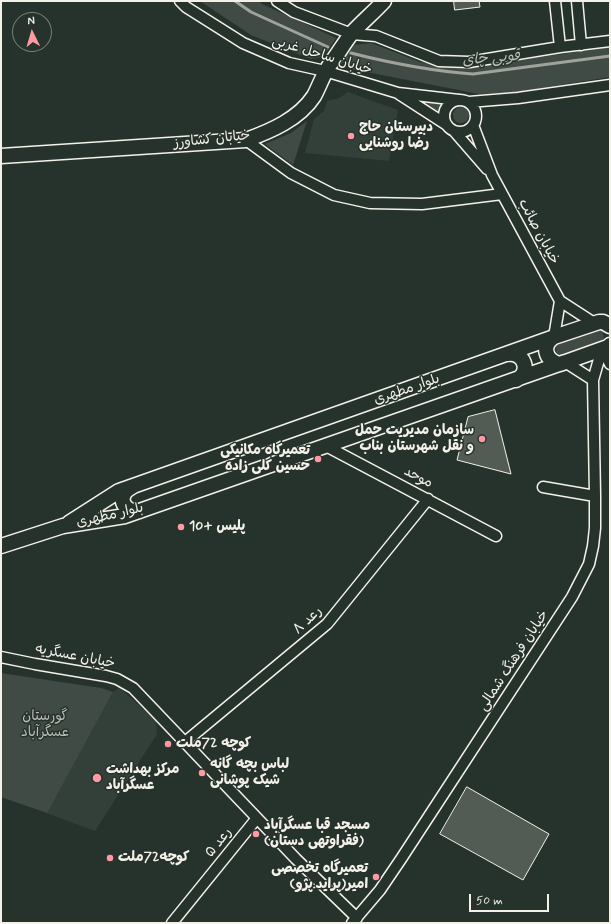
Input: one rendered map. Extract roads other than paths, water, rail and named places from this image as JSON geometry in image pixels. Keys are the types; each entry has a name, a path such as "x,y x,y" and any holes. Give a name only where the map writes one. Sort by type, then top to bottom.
{"main road":[{"name":"خیابان کشاورز","path":"1,156 246,140 271,130 290,119 306,106 314,96 325,71 352,34 384,1"},
{"path":"594,323 610,317"},
{"path":"594,323 603,322 610,326"},
{"name":"بلوار مطهری","path":"63,526 118,492 594,323"},
{"path":"554,338 550,340 546,348 546,353 551,361 555,363 560,364 565,362"},
{"name":"بلوار مطهری","path":"63,526 126,516 607,347"},
{"path":"507,354 516,354 523,360 523,374 516,380"},
{"path":"132,487 125,491 123,496 124,505 131,511 140,511"},
{"path":"1,546 63,526"}],"street":[{"name":"خیابان ساحل غربی","path":"180,1 186,7 242,43 289,63 325,71 398,93 459,100"},
{"path":"277,1 294,12 352,34 376,36 438,61 469,62 560,47 610,41"},
{"path":"555,1 560,47"},
{"path":"577,1 582,45"},
{"path":"469,102 476,110 476,121 466,131 458,132 451,128 445,121 445,111 450,103 454,101 464,100 469,102 518,98 610,85"},
{"name":"خیابان ساحل غربی","path":"398,93 451,128"},
{"name":"خیابان صائب","path":"473,125 492,176 560,301 594,323"},
{"name":"خیابان صائب","path":"451,128 492,176"},
{"path":"246,140 291,173 334,195 370,203 422,204 502,194"},
{"path":"554,338 560,301"},
{"path":"607,347 610,364"},
{"name":"خیابان فرهنگ شمالی","path":"354,921 380,890 401,859 572,597 589,564 593,546 595,496 593,380 607,347"},
{"path":"565,362 593,380"},
{"name":"موحد","path":"326,446 496,536"},
{"path":"542,487 595,496"},
{"name":"رعد ۸","path":"185,742 327,624 428,499"},
{"name":"خیابان عسگریه","path":"1,656 35,664 106,676 117,679 134,688 354,921"},
{"name":"رعد ۵","path":"172,923 258,818"}],"waterway":[{"name":"قوبی چای","path":"235,1 251,12 328,47"},
{"name":"قوبی چای","path":"351,53 411,66 473,74 610,56"}],"place":[{"name":"دبیرستان حاج رضا روشنایی","path":"351,136"},
{"name":"سازمان مدیریت حمل و نقل شهرستان بناب","path":"482,439"},
{"name":"تعمیرگاه مکانیکی حسین گلی زاده","path":"318,459"},
{"name":"پلیس +10","path":"181,527"},
{"name":"کوچه 72ملت","path":"168,744"},
{"name":"لباس بچه گانه شیک پوشانی","path":"202,773"},
{"name":"مرکز بهداشت عسگرآباد","path":"97,778"},
{"name":"مسجد قبا عسگرآباد (فقراوتهی دستان)","path":"256,834"},
{"name":"کوچه72ملت","path":"110,858"},
{"name":"تعمیرگاه تخصصی امیر(پراید.پژو)","path":"376,877"}],"park label":[{"name":"گورستان عسگرآباد","path":"45,726"}]}
